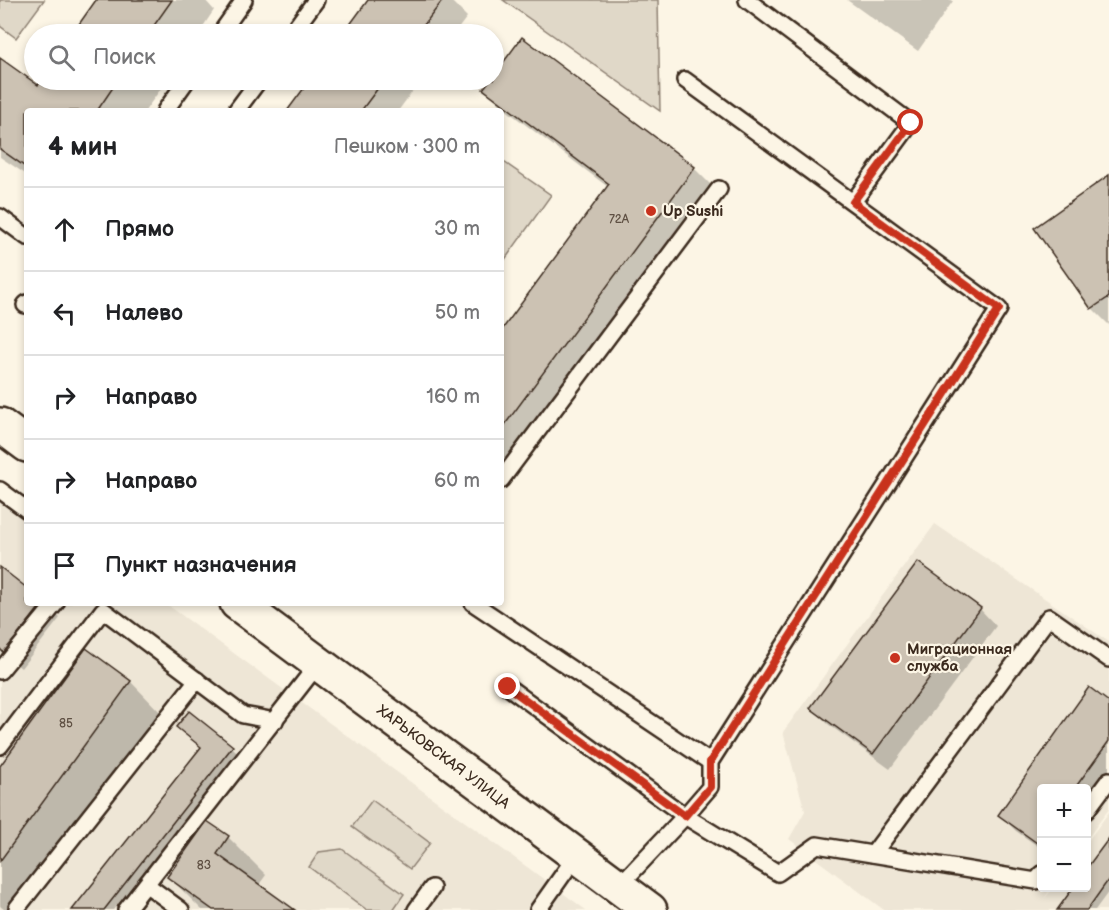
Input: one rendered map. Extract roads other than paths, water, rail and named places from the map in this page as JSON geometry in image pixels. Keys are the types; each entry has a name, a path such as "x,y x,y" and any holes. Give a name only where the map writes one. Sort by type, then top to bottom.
{"street":[{"path":"0,425 24,443"},
{"name":"ХАРЬКОВСКАЯ УЛИЦА","path":"241,606 650,910"}],"lane":[{"path":"227,24 244,0"},
{"path":"298,24 316,0"},
{"path":"747,0 911,123 853,202"},
{"path":"618,887 710,787 710,762 999,309 685,80"},
{"path":"167,108 180,90"},
{"path":"238,108 252,90"},
{"path":"504,476 719,189"},
{"path":"0,217 24,235"},
{"path":"0,490 24,508"},
{"path":"0,671 54,606"},
{"path":"0,746 99,606"},
{"path":"101,606 243,716 275,721"},
{"path":"477,606 710,762"},
{"path":"873,854 1049,617 1109,660"},
{"path":"126,910 318,664"},
{"path":"17,908 197,680"},
{"path":"508,687 685,816 778,873 817,845 1037,880"},
{"path":"1091,804 1109,780"},
{"path":"538,910 576,856"},
{"path":"147,885 181,910"},
{"path":"416,910 432,888"}],"place":[{"name":"Up Sushi","path":"651,211"},
{"name":"Миграционная служба","path":"895,658"}]}
